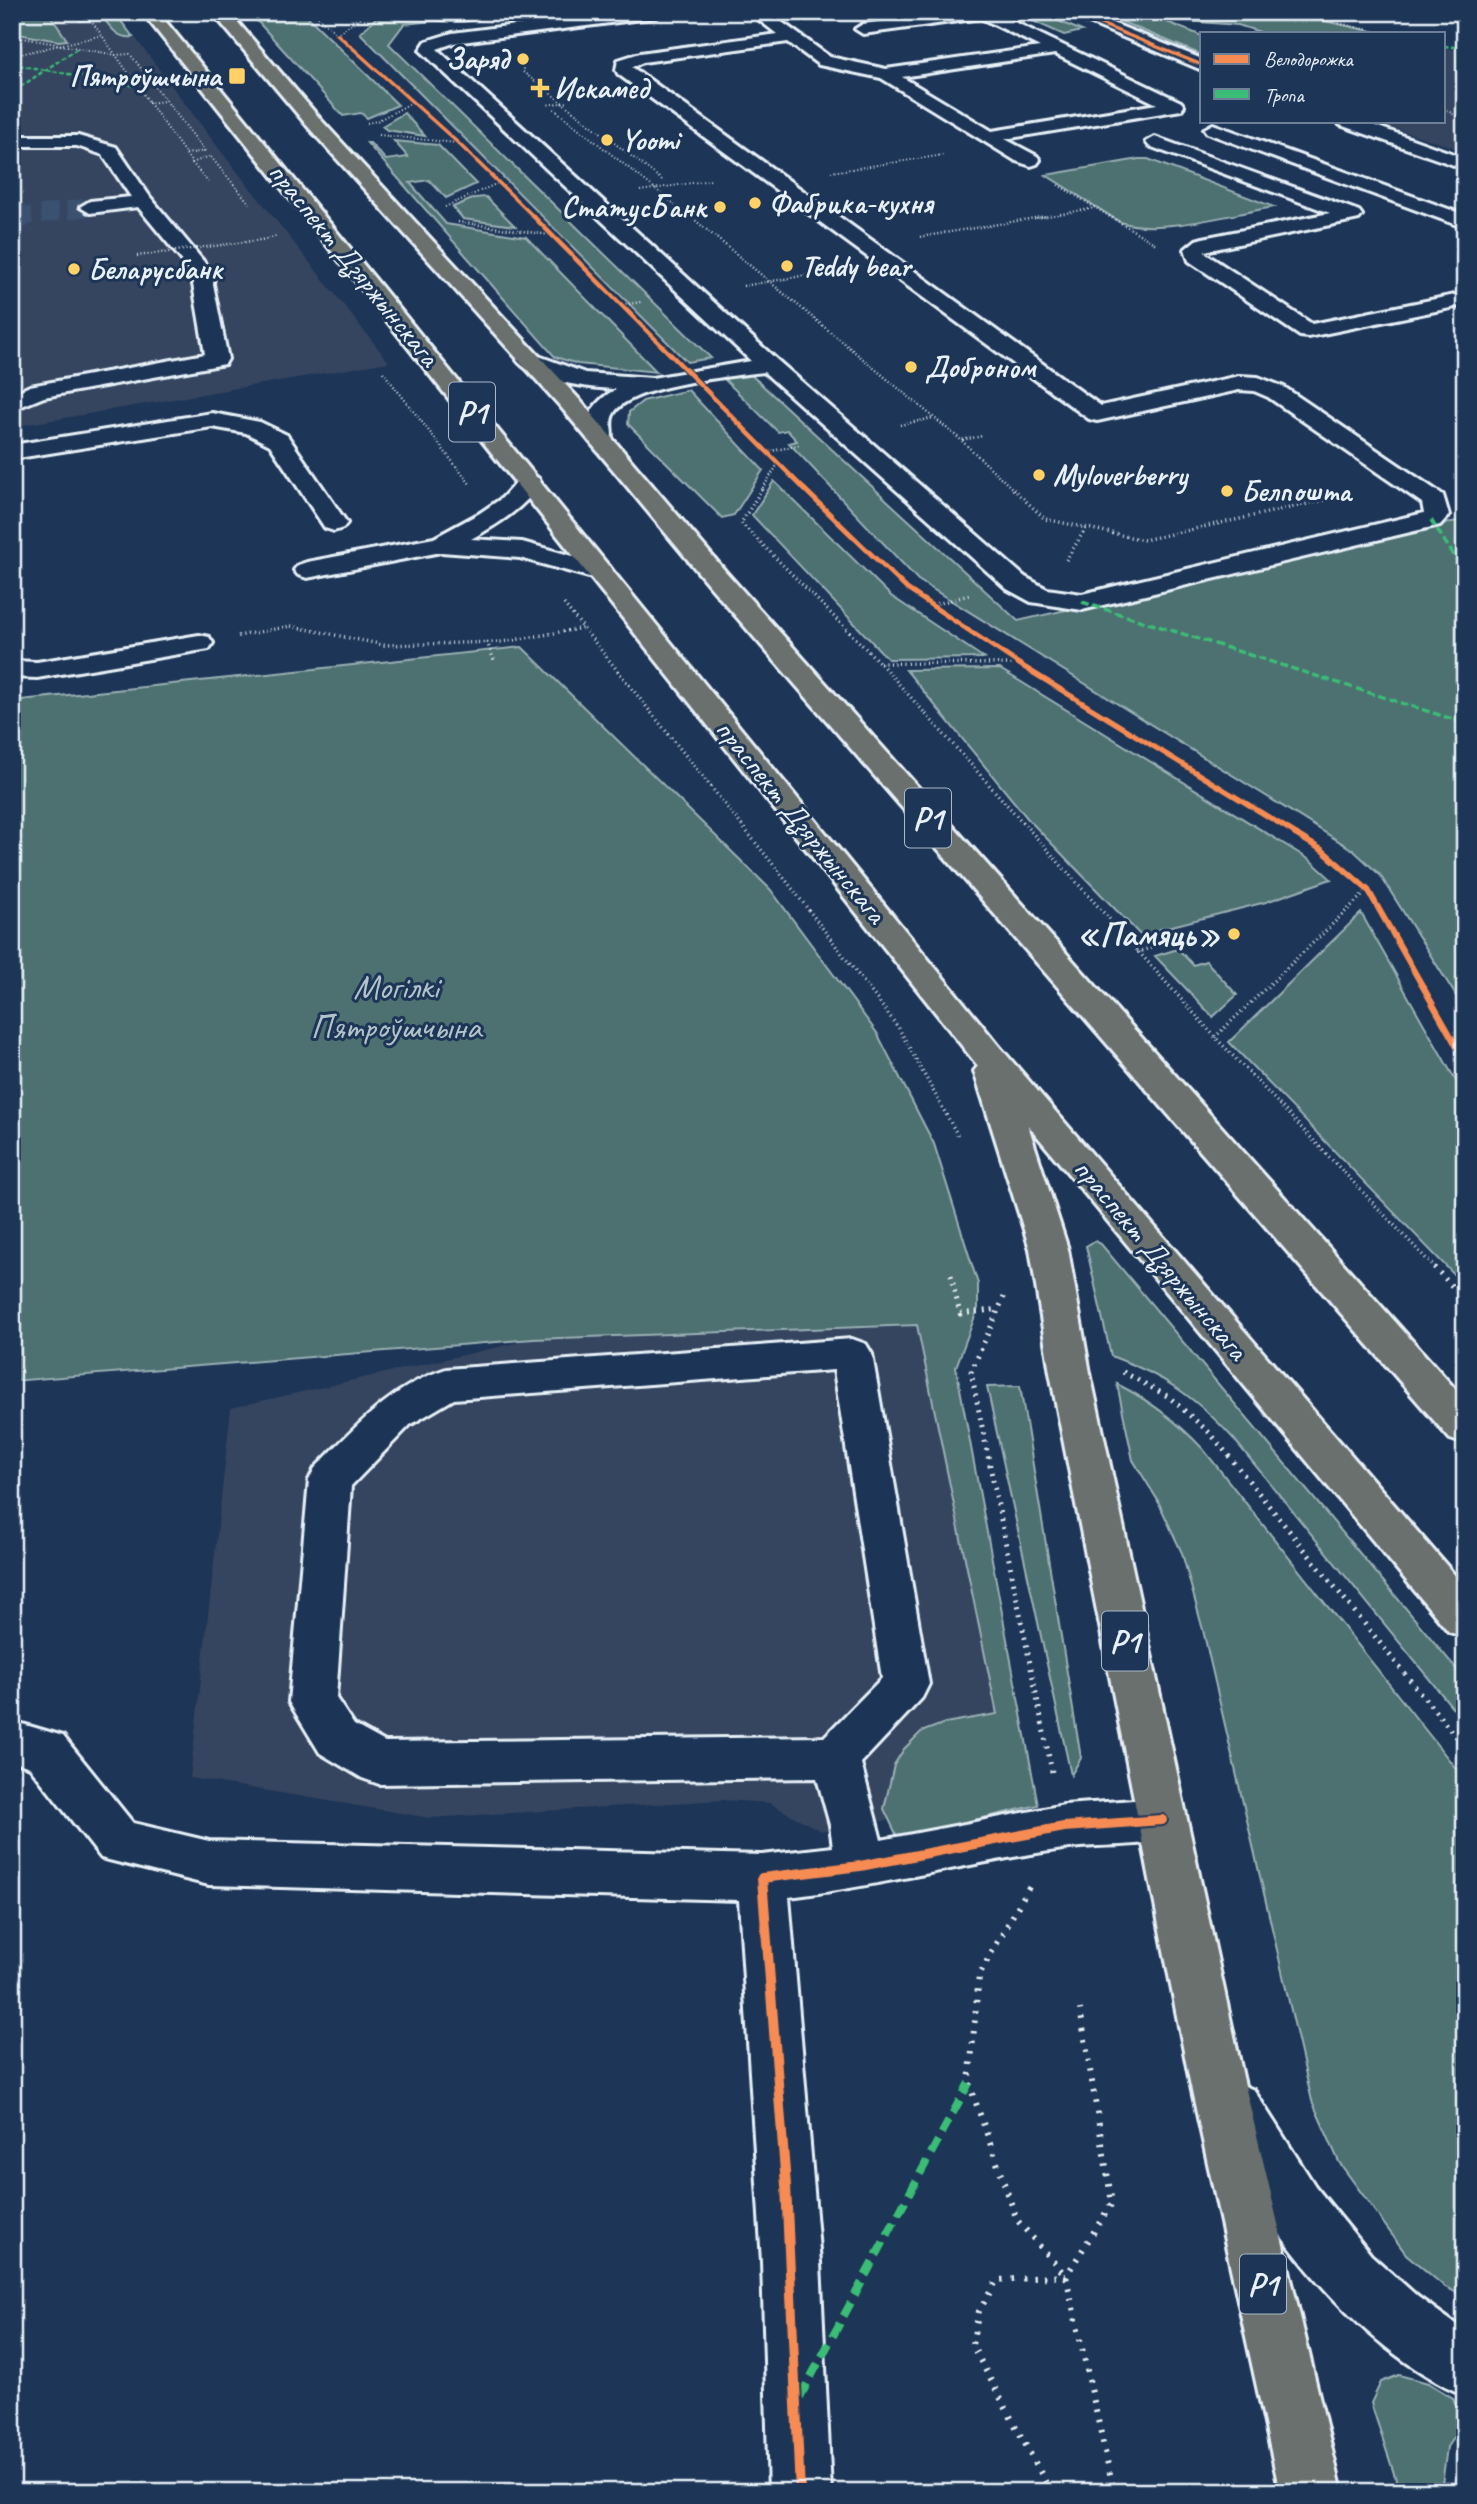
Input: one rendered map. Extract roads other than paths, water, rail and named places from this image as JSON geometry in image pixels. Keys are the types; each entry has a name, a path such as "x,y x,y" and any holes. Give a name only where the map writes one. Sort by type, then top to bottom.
{"main road":[{"name":"праспект Дзяржынскага","path":"150,12 986,1053 1465,1619"},
{"name":"праспект Дзяржынскага","path":"220,12 308,116 601,439 717,578 1465,1427"},
{"name":"Р1","path":"986,1053 1049,1249 1070,1373 1216,2077 1311,2492"}],"street":[{"path":"424,12 448,15 485,12"},
{"path":"657,12 452,38 432,44 428,50 769,365 1016,583 1040,596 1082,602 1431,520 1437,515 1434,499 1276,392 1258,384 1238,383 1097,414 624,70 624,64 640,58 790,37"},
{"path":"757,12 825,61 886,74 992,136 1022,158 1031,160"},
{"path":"1071,12 1200,64"},
{"path":"863,29 983,13 1175,106 992,136"},
{"path":"886,74 1057,49"},
{"path":"1349,122 1465,164"},
{"path":"1213,129 1465,222"},
{"path":"12,141 78,141 110,151 143,201 204,274 203,284 217,359 38,391 12,403"},
{"path":"1155,142 1352,215 1203,244 1195,249 1196,257 1308,331 1465,299"},
{"path":"90,207 143,201"},
{"path":"528,360 552,373 597,383 657,383"},
{"path":"601,439 598,421 607,405 629,391 657,383 769,365"},
{"path":"12,452 212,420 252,427 279,440 334,523"},
{"path":"71,443 82,466"},
{"path":"441,544 495,515 519,496 529,483"},
{"path":"307,570 441,544 522,550 600,572"},
{"path":"12,669 37,670 198,643"},
{"path":"852,1354 906,1684 835,1757 379,1763 338,1739 313,1702 330,1480 395,1414 446,1384 852,1354"},
{"path":"12,1741 46,1751 118,1842 209,1863 762,1878 860,1866 1064,1827 1162,1820"},
{"path":"835,1757 855,1825 860,1866"},
{"path":"762,1878 784,2141 797,2375 800,2492"},
{"path":"1216,2077 1285,2192 1338,2261 1415,2333 1465,2366"}],"tunnel":[{"path":"14,218 90,207"},
{"path":"12,218 26,216"}],"place":[{"name":"Заряд","path":"523,59"},
{"name":"Пятроўшчына","path":"237,76"},
{"name":"Искамед","path":"540,88"},
{"name":"Yoomi","path":"607,140"},
{"name":"Фабрика-кухня","path":"755,203"},
{"name":"СтатусБанк","path":"720,207"},
{"name":"Teddy bear","path":"787,266"},
{"name":"Беларусбанк","path":"74,269"},
{"name":"Доброном","path":"911,367"},
{"name":"Myloverberry","path":"1039,475"},
{"name":"Белпошта","path":"1227,491"},
{"name":"«Памяць»","path":"1234,934"}],"park label":[{"name":"Могілкі Пятроўшчына","path":"396,1006"}]}
